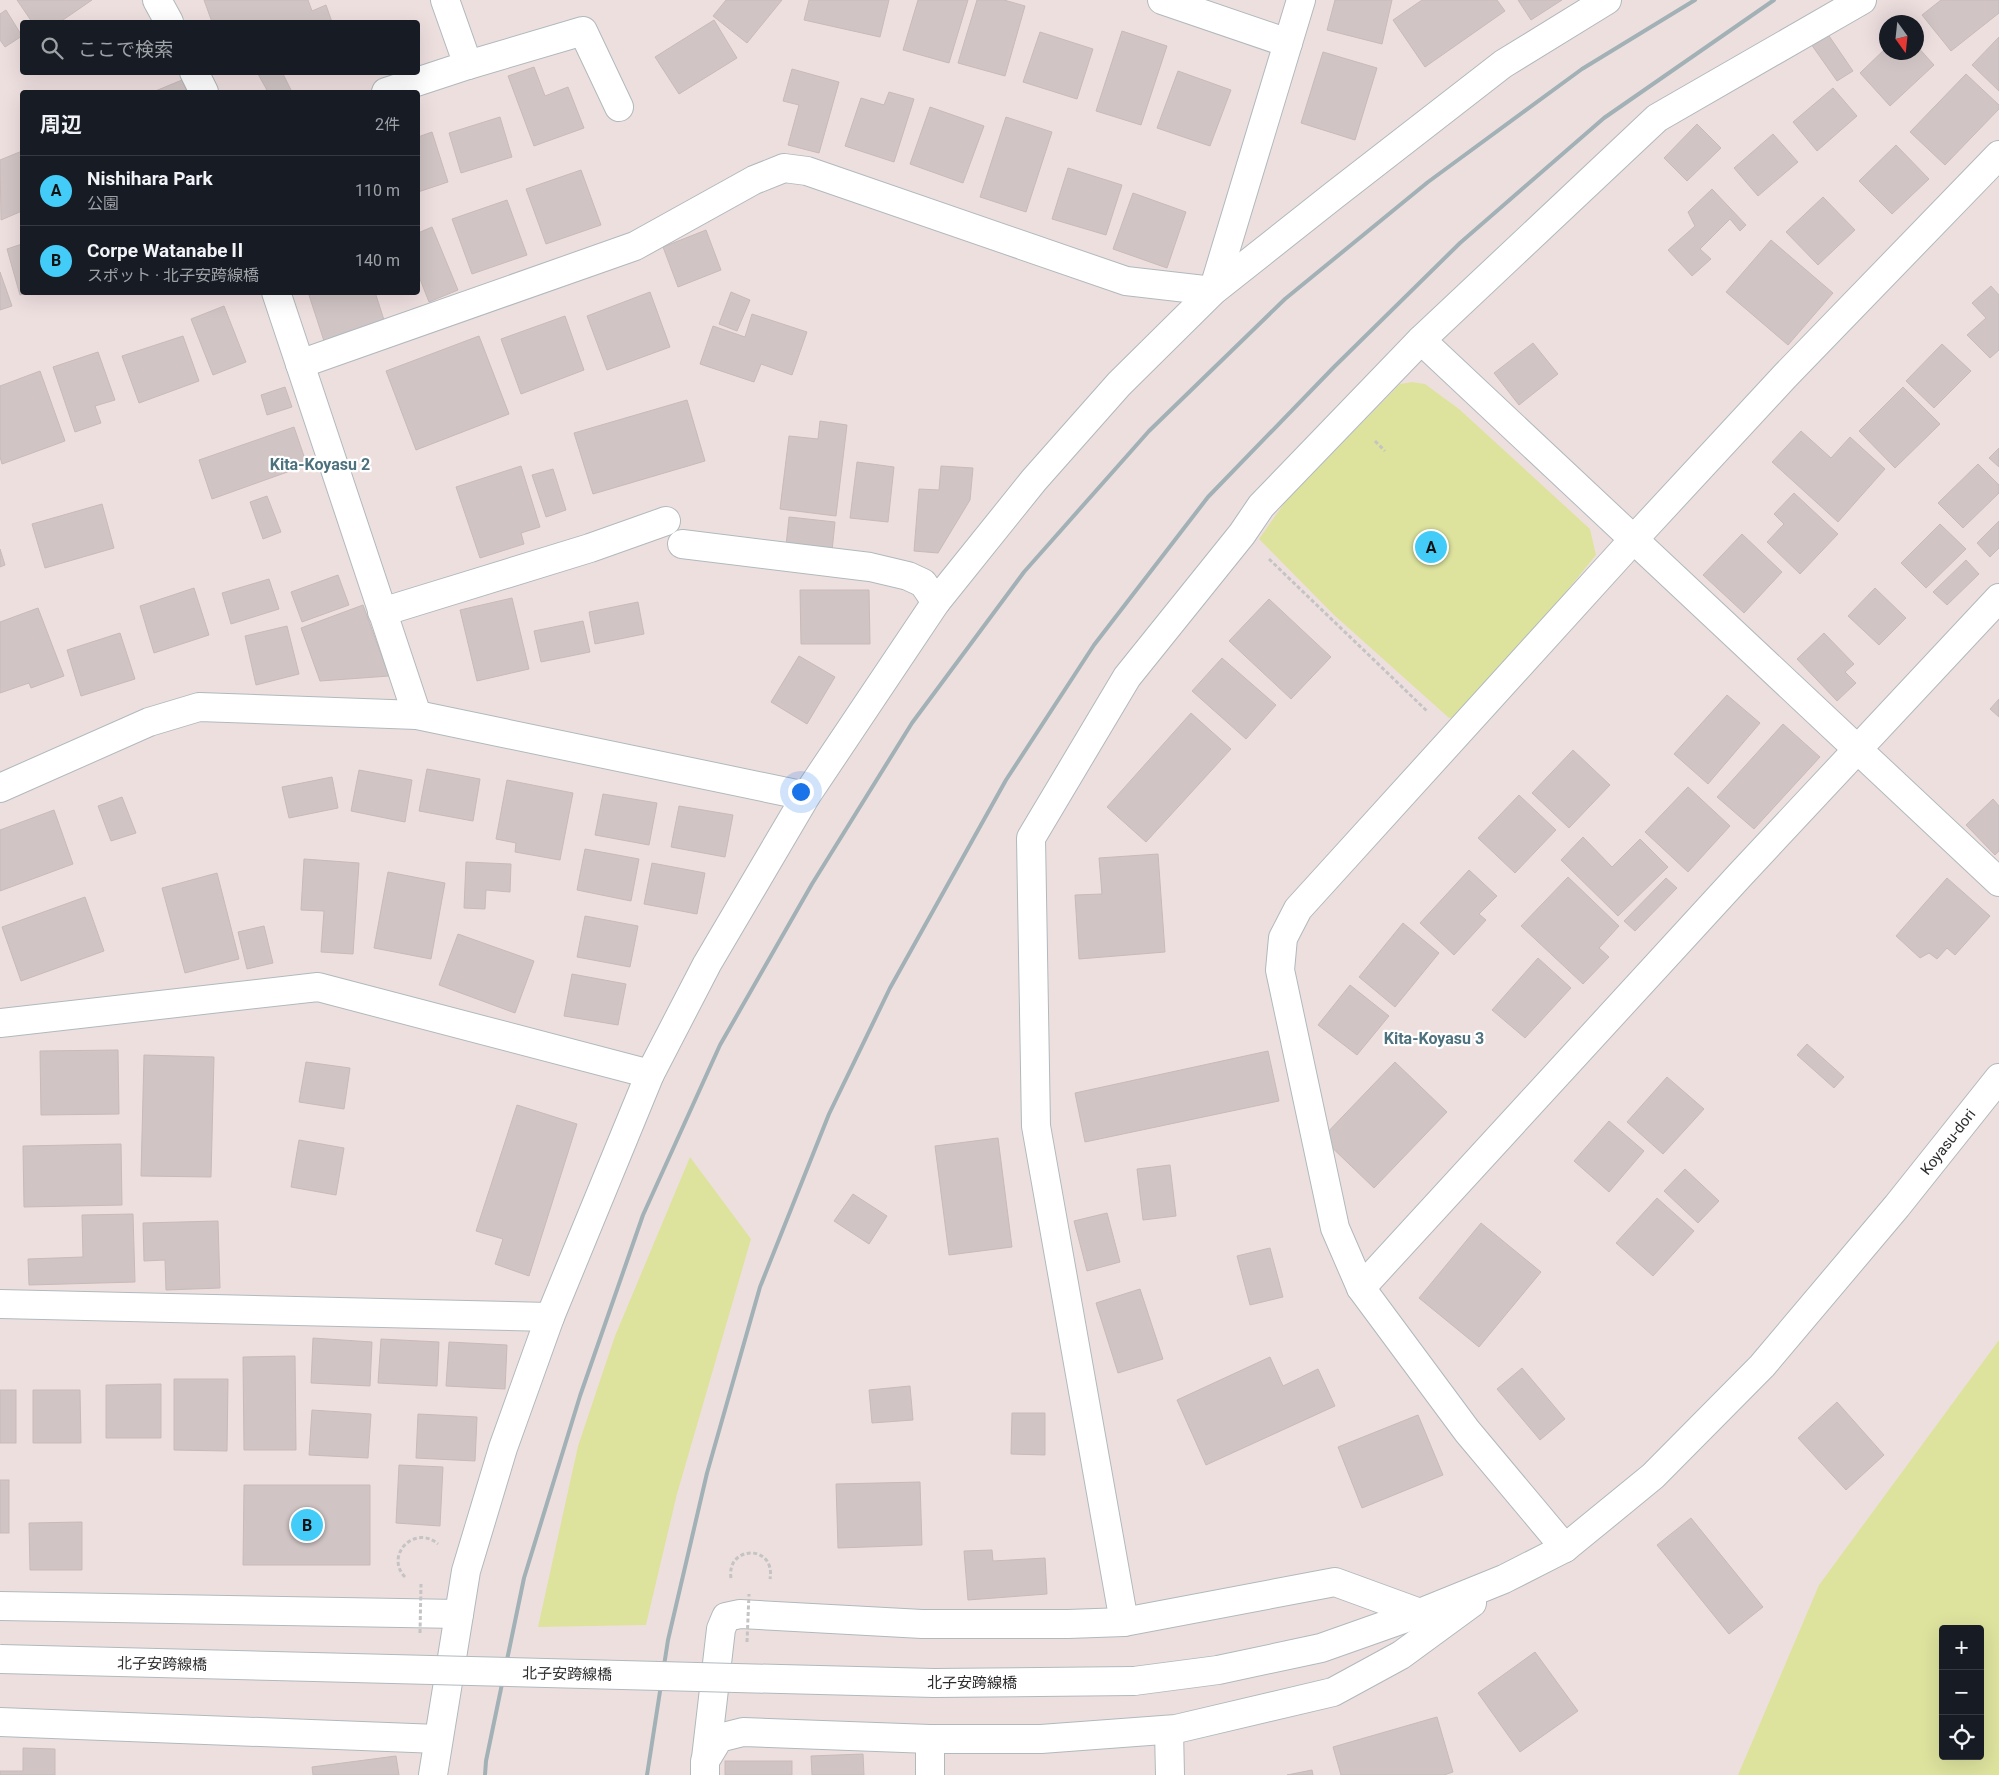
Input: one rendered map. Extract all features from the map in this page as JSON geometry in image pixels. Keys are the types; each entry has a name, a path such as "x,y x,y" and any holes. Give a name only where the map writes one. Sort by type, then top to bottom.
{"street":[{"path":"157,0 168,20"},
{"path":"445,0 468,65"},
{"path":"1162,0 1288,43"},
{"path":"1213,291 1302,0"},
{"path":"433,1775 466,1571 503,1448 550,1317 650,1074 707,964 806,796 936,602 1034,480 1112,391 1213,291 1333,196 1503,64 1607,0"},
{"path":"1124,1622 1036,1126 1031,838 1127,677 1242,534 1261,506 1421,340 1657,118 1862,0"},
{"path":"392,90 583,31 619,106"},
{"path":"196,75 203,90"},
{"path":"1565,1548 1467,1431 1361,1288 1335,1228 1280,970 1282,938 1298,909 1634,539 1785,376 1999,155"},
{"path":"300,364 635,246 754,180 784,168 807,171 1126,281 1213,291"},
{"path":"277,295 417,715"},
{"path":"1421,340 1999,882"},
{"path":"382,612 590,548 666,521"},
{"path":"682,544 870,567 899,574 923,583 936,602"},
{"path":"1361,1288 1999,598"},
{"path":"0,788 149,722 199,707 417,715 806,796"},
{"path":"0,1023 318,988 650,1074"},
{"name":"Koyasu-dori","path":"1504,1579 1565,1548 1653,1476 1762,1366 1897,1206 1999,1078"},
{"path":"0,1304 550,1317"},
{"path":"705,1768 719,1738 743,1732 930,1739 1041,1739 1169,1730 1333,1692 1401,1655 1504,1579"},
{"name":"北子安跨線橋","path":"0,1660 934,1683 1134,1681 1218,1670 1321,1648 1420,1613 1504,1579"},
{"path":"705,1768 720,1629 726,1617 740,1614 922,1624 1124,1622 1335,1582 1420,1613"},
{"path":"0,1606 459,1614"},
{"path":"0,1722 438,1739"},
{"path":"1169,1730 1170,1775"},
{"path":"930,1739 930,1775"}],"path":[{"path":"1242,534 1454,737"},
{"path":"406,1579 400,1572 398,1557 400,1549 405,1543 412,1539 427,1538 440,1546"},
{"path":"733,1583 730,1576 733,1563 743,1554 750,1552 763,1556 771,1567 770,1580 767,1586"},
{"path":"413,1582 421,1584 420,1636"},
{"path":"747,1643 749,1594 756,1594"}],"green space":[{"path":"1412,382 1425,384 1459,409 1590,529 1596,555 1465,716 1449,718 1334,615 1259,539 1285,502 1400,384"},
{"path":"690,1157 751,1239 677,1494 646,1625 538,1627 578,1446 615,1336"},
{"path":"1999,1340 1999,1775 1738,1775 1819,1585"}],"building":[{"path":"17,0 92,0 63,20 31,20"},
{"path":"204,0 308,0 312,11 326,5 331,20 211,20"},
{"path":"726,0 782,0 747,43 713,16"},
{"path":"809,0 889,0 880,37 804,20"},
{"path":"918,0 968,0 949,63 903,50"},
{"path":"977,0 1004,0 1025,6 1005,76 958,63"},
{"path":"1335,0 1392,0 1382,44 1327,30"},
{"path":"1422,0 1497,0 1505,11 1425,67 1393,20"},
{"path":"1518,0 1562,0 1531,20"},
{"path":"1941,0 1999,0 1999,13 1951,51 1924,15 1922,15"},
{"path":"6,10 20,33 20,37 5,47 0,40 0,14"},
{"path":"714,20 737,58 679,94 655,57"},
{"path":"1122,31 1167,46 1141,125 1096,111"},
{"path":"1040,32 1093,49 1077,99 1023,82"},
{"path":"1827,33 1853,71 1837,81 1811,44"},
{"path":"1999,37 1999,91 1972,65"},
{"path":"1323,52 1377,68 1355,140 1301,123"},
{"path":"1924,54 1934,65 1890,106 1860,73 1879,55 1879,60 1924,60"},
{"path":"534,67 545,96 568,87 584,128 534,146 508,76"},
{"path":"792,69 839,82 819,153 788,145 799,105 783,101"},
{"path":"1178,71 1231,90 1210,146 1157,128"},
{"path":"1966,74 1999,105 1999,109 1945,165 1910,132"},
{"path":"259,75 284,75 291,90 267,90"},
{"path":"182,80 186,90 158,90"},
{"path":"1833,88 1857,116 1817,151 1793,122"},
{"path":"889,92 914,99 894,162 845,146 861,98 884,105"},
{"path":"930,107 984,126 963,183 910,164"},
{"path":"500,117 512,157 461,173 449,133"},
{"path":"1006,117 1052,132 1026,212 980,197"},
{"path":"1697,124 1721,148 1687,181 1664,158"},
{"path":"432,132 448,182 420,191 420,136"},
{"path":"1773,134 1798,162 1758,196 1734,168"},
{"path":"1896,145 1929,179 1892,214 1859,181"},
{"path":"20,152 20,212 1,220 0,160"},
{"path":"1068,168 1122,185 1106,235 1052,219"},
{"path":"581,170 601,225 546,244 526,189"},
{"path":"1712,189 1746,225 1740,231 1730,219 1700,249 1711,259 1692,276 1668,250 1695,226 1688,212"},
{"path":"1133,193 1186,212 1167,268 1113,249"},
{"path":"1823,197 1855,230 1818,265 1786,232"},
{"path":"507,200 527,255 472,274 452,219"},
{"path":"432,227 458,290 429,302 420,279 420,232"},
{"path":"706,230 721,270 678,287 663,247"},
{"path":"1771,240 1833,293 1788,345 1726,292"},
{"path":"20,245 20,295 7,249"},
{"path":"0,272 12,306 0,310"},
{"path":"1991,286 1999,295 1999,350 1990,358 1967,335 1986,318 1972,303"},
{"path":"650,292 670,347 607,370 587,316"},
{"path":"731,292 750,300 737,331 719,324"},
{"path":"309,295 376,295 384,320 324,341"},
{"path":"224,306 246,362 213,375 191,319"},
{"path":"752,314 807,332 792,375 761,364 754,382 700,364 713,326 745,337"},
{"path":"565,316 584,370 521,394 501,339"},
{"path":"183,336 199,381 139,403 122,356"},
{"path":"479,336 509,414 416,450 386,371"},
{"path":"1533,343 1558,374 1519,405 1494,373"},
{"path":"1942,344 1971,371 1934,408 1906,381"},
{"path":"98,352 115,400 95,406 101,423 75,432 53,367"},
{"path":"40,371 65,441 2,464 0,457 0,386"},
{"path":"285,387 292,407 267,415 261,395"},
{"path":"1903,387 1940,424 1895,468 1859,431"},
{"path":"687,400 705,461 593,494 574,433"},
{"path":"820,421 847,425 836,516 780,509 789,436 818,439"},
{"path":"294,427 307,465 212,499 199,460"},
{"path":"1801,431 1831,458 1850,437 1885,469 1838,522 1772,462"},
{"path":"1999,448 1999,467 1989,458"},
{"path":"857,462 894,467 888,522 850,518"},
{"path":"1978,464 1999,485 1999,493 1963,528 1938,503"},
{"path":"521,466 540,527 521,533 524,544 480,558 456,487"},
{"path":"941,466 973,468 970,500 938,553 914,551 919,489 939,490"},
{"path":"553,469 566,510 546,517 532,475"},
{"path":"1794,493 1838,534 1800,574 1767,542 1784,524 1774,514"},
{"path":"267,496 281,532 263,539 250,502"},
{"path":"102,504 114,548 45,568 32,524"},
{"path":"789,517 835,522 832,551 786,546"},
{"path":"1999,521 1999,548 1990,557 1977,543"},
{"path":"1940,524 1966,549 1926,588 1901,563"},
{"path":"1742,534 1782,572 1744,613 1703,575"},
{"path":"0,549 5,565 0,567"},
{"path":"1966,560 1979,574 1947,605 1933,592"},
{"path":"338,575 349,605 302,622 291,592"},
{"path":"269,579 279,609 231,624 222,593"},
{"path":"194,588 209,635 154,653 140,606"},
{"path":"1875,588 1906,618 1879,645 1848,616"},
{"path":"800,590 869,590 870,644 801,644"},
{"path":"512,598 529,669 477,681 460,610"},
{"path":"1269,599 1331,657 1291,699 1229,641"},
{"path":"638,602 644,634 595,644 589,612"},
{"path":"363,605 389,676 320,681 301,628"},
{"path":"38,608 64,676 31,688 29,683 0,693 0,622"},
{"path":"583,621 590,652 541,662 534,631"},
{"path":"287,626 299,674 256,685 245,636"},
{"path":"120,633 135,679 81,696 67,650"},
{"path":"1824,633 1854,664 1845,672 1856,683 1837,701 1797,659"},
{"path":"799,656 835,677 807,724 771,702"},
{"path":"1222,658 1276,705 1246,739 1192,691"},
{"path":"1727,695 1760,723 1708,784 1674,754"},
{"path":"1999,699 1999,717 1990,709"},
{"path":"1191,713 1231,749 1146,842 1107,807"},
{"path":"1783,724 1820,757 1754,829 1717,797"},
{"path":"1573,750 1610,785 1569,828 1532,793"},
{"path":"427,769 480,779 473,821 419,811"},
{"path":"359,770 412,780 405,822 351,811"},
{"path":"332,777 338,808 289,818 282,787"},
{"path":"507,780 573,793 560,860 515,852 516,843 496,839"},
{"path":"1688,787 1730,826 1688,872 1645,832"},
{"path":"603,794 657,803 649,845 595,835"},
{"path":"1519,795 1556,830 1515,873 1478,838"},
{"path":"122,797 136,833 111,841 98,806"},
{"path":"1993,799 1999,806 1999,851 1995,855 1966,825"},
{"path":"679,806 733,815 725,857 671,847"},
{"path":"54,810 73,864 0,891 0,830"},
{"path":"1583,837 1612,867 1640,839 1668,867 1618,916 1561,860"},
{"path":"585,849 639,859 631,901 577,890"},
{"path":"1158,854 1165,952 1079,959 1075,895 1102,894 1099,858"},
{"path":"304,859 359,863 353,954 321,952 324,911 301,910"},
{"path":"466,862 511,864 510,892 486,890 485,909 464,908"},
{"path":"652,863 705,873 697,914 644,904"},
{"path":"1469,870 1497,896 1479,914 1486,920 1454,955 1420,923"},
{"path":"388,872 445,883 431,959 374,948"},
{"path":"217,873 239,959 185,973 162,888"},
{"path":"1568,877 1619,926 1599,948 1609,957 1583,984 1521,926"},
{"path":"1666,878 1677,888 1635,931 1624,921"},
{"path":"1947,878 1990,916 1955,955 1947,948 1937,959 1929,953 1920,958 1896,936"},
{"path":"85,897 104,951 21,981 2,927"},
{"path":"585,916 638,926 630,967 577,957"},
{"path":"1403,923 1439,953 1395,1007 1359,977"},
{"path":"264,926 273,963 247,969 238,932"},
{"path":"458,934 534,961 515,1013 439,985"},
{"path":"1538,958 1571,988 1525,1038 1492,1010"},
{"path":"572,974 626,984 618,1025 564,1016"},
{"path":"1350,985 1389,1016 1357,1055 1318,1025"},
{"path":"1807,1044 1844,1077 1834,1088 1797,1055"},
{"path":"118,1050 119,1114 41,1115 40,1051"},
{"path":"1268,1051 1279,1101 1085,1142 1075,1093"},
{"path":"144,1055 214,1057 211,1177 141,1176"},
{"path":"306,1062 350,1068 344,1109 299,1102"},
{"path":"1395,1062 1447,1112 1374,1188 1322,1138"},
{"path":"1667,1077 1704,1109 1663,1154 1627,1122"},
{"path":"517,1105 577,1124 529,1276 495,1264 503,1239 476,1231"},
{"path":"1609,1121 1644,1151 1609,1192 1574,1161"},
{"path":"998,1138 1012,1247 949,1255 935,1146"},
{"path":"299,1140 344,1148 336,1195 291,1187"},
{"path":"121,1144 122,1205 24,1207 23,1146"},
{"path":"1170,1165 1176,1216 1143,1220 1137,1169"},
{"path":"1685,1169 1719,1201 1698,1223 1664,1191"},
{"path":"853,1194 887,1216 869,1244 834,1221"},
{"path":"1657,1198 1694,1231 1653,1276 1616,1243"},
{"path":"1107,1213 1120,1262 1087,1271 1074,1221"},
{"path":"133,1214 135,1282 29,1285 28,1259 83,1257 82,1215"},
{"path":"218,1221 220,1288 166,1290 165,1260 144,1261 143,1223"},
{"path":"1481,1223 1541,1272 1479,1347 1419,1298"},
{"path":"1270,1248 1283,1297 1250,1305 1237,1256"},
{"path":"1140,1289 1163,1359 1118,1373 1096,1303"},
{"path":"313,1338 372,1342 370,1386 311,1383"},
{"path":"381,1339 439,1342 437,1386 378,1383"},
{"path":"449,1342 507,1345 505,1389 446,1386"},
{"path":"295,1356 296,1450 244,1450 243,1357"},
{"path":"1270,1357 1283,1386 1318,1369 1335,1406 1206,1465 1177,1400"},
{"path":"1522,1368 1565,1419 1540,1440 1497,1389"},
{"path":"174,1379 228,1379 227,1451 174,1450"},
{"path":"161,1384 161,1438 106,1438 106,1385"},
{"path":"910,1386 913,1420 872,1423 869,1390"},
{"path":"0,1390 16,1390 16,1443 0,1443"},
{"path":"33,1390 80,1390 81,1443 33,1443"},
{"path":"1837,1402 1884,1455 1846,1490 1798,1438"},
{"path":"312,1410 371,1414 368,1458 309,1455"},
{"path":"1012,1413 1045,1413 1045,1455 1011,1454"},
{"path":"418,1414 477,1417 475,1461 416,1458"},
{"path":"1418,1415 1443,1475 1362,1508 1338,1447"},
{"path":"399,1465 443,1467 440,1526 396,1523"},
{"path":"0,1480 9,1480 9,1533 0,1533"},
{"path":"920,1482 922,1545 838,1548 836,1484"},
{"path":"244,1485 370,1485 370,1565 243,1565"},
{"path":"1691,1518 1763,1607 1729,1634 1657,1545"},
{"path":"82,1522 82,1570 30,1570 29,1523"},
{"path":"992,1550 993,1561 1045,1558 1047,1594 968,1600 964,1551"},
{"path":"1535,1652 1578,1711 1520,1752 1478,1693"},
{"path":"1437,1717 1453,1772 1444,1775 1341,1775 1333,1747"},
{"path":"23,1748 55,1749 55,1775 0,1775 0,1771 23,1771"},
{"path":"863,1754 864,1775 812,1775 811,1756"},
{"path":"396,1756 399,1775 313,1775 312,1767"},
{"path":"725,1761 792,1761 792,1775 725,1775"},
{"path":"1312,1770 1313,1775 1287,1775"}],"railway":[{"path":"485,1775 486,1761 524,1578 580,1396 643,1215 720,1045 812,884 912,723 1024,572 1149,431 1285,299 1428,182 1582,69 1695,0"},
{"path":"647,1775 668,1640 707,1473 760,1287 829,1114 890,988 1006,780 1094,645 1208,497 1334,367 1460,243 1604,118 1774,0"}],"place":[{"name":"Nishihara Park","path":"1431,547"},
{"name":"Corpe WatanabeⅡ","path":"307,1525"}],"district":[{"name":"Kita-Koyasu 2","path":"320,464"},
{"name":"Kita-Koyasu 3","path":"1434,1038"}]}
